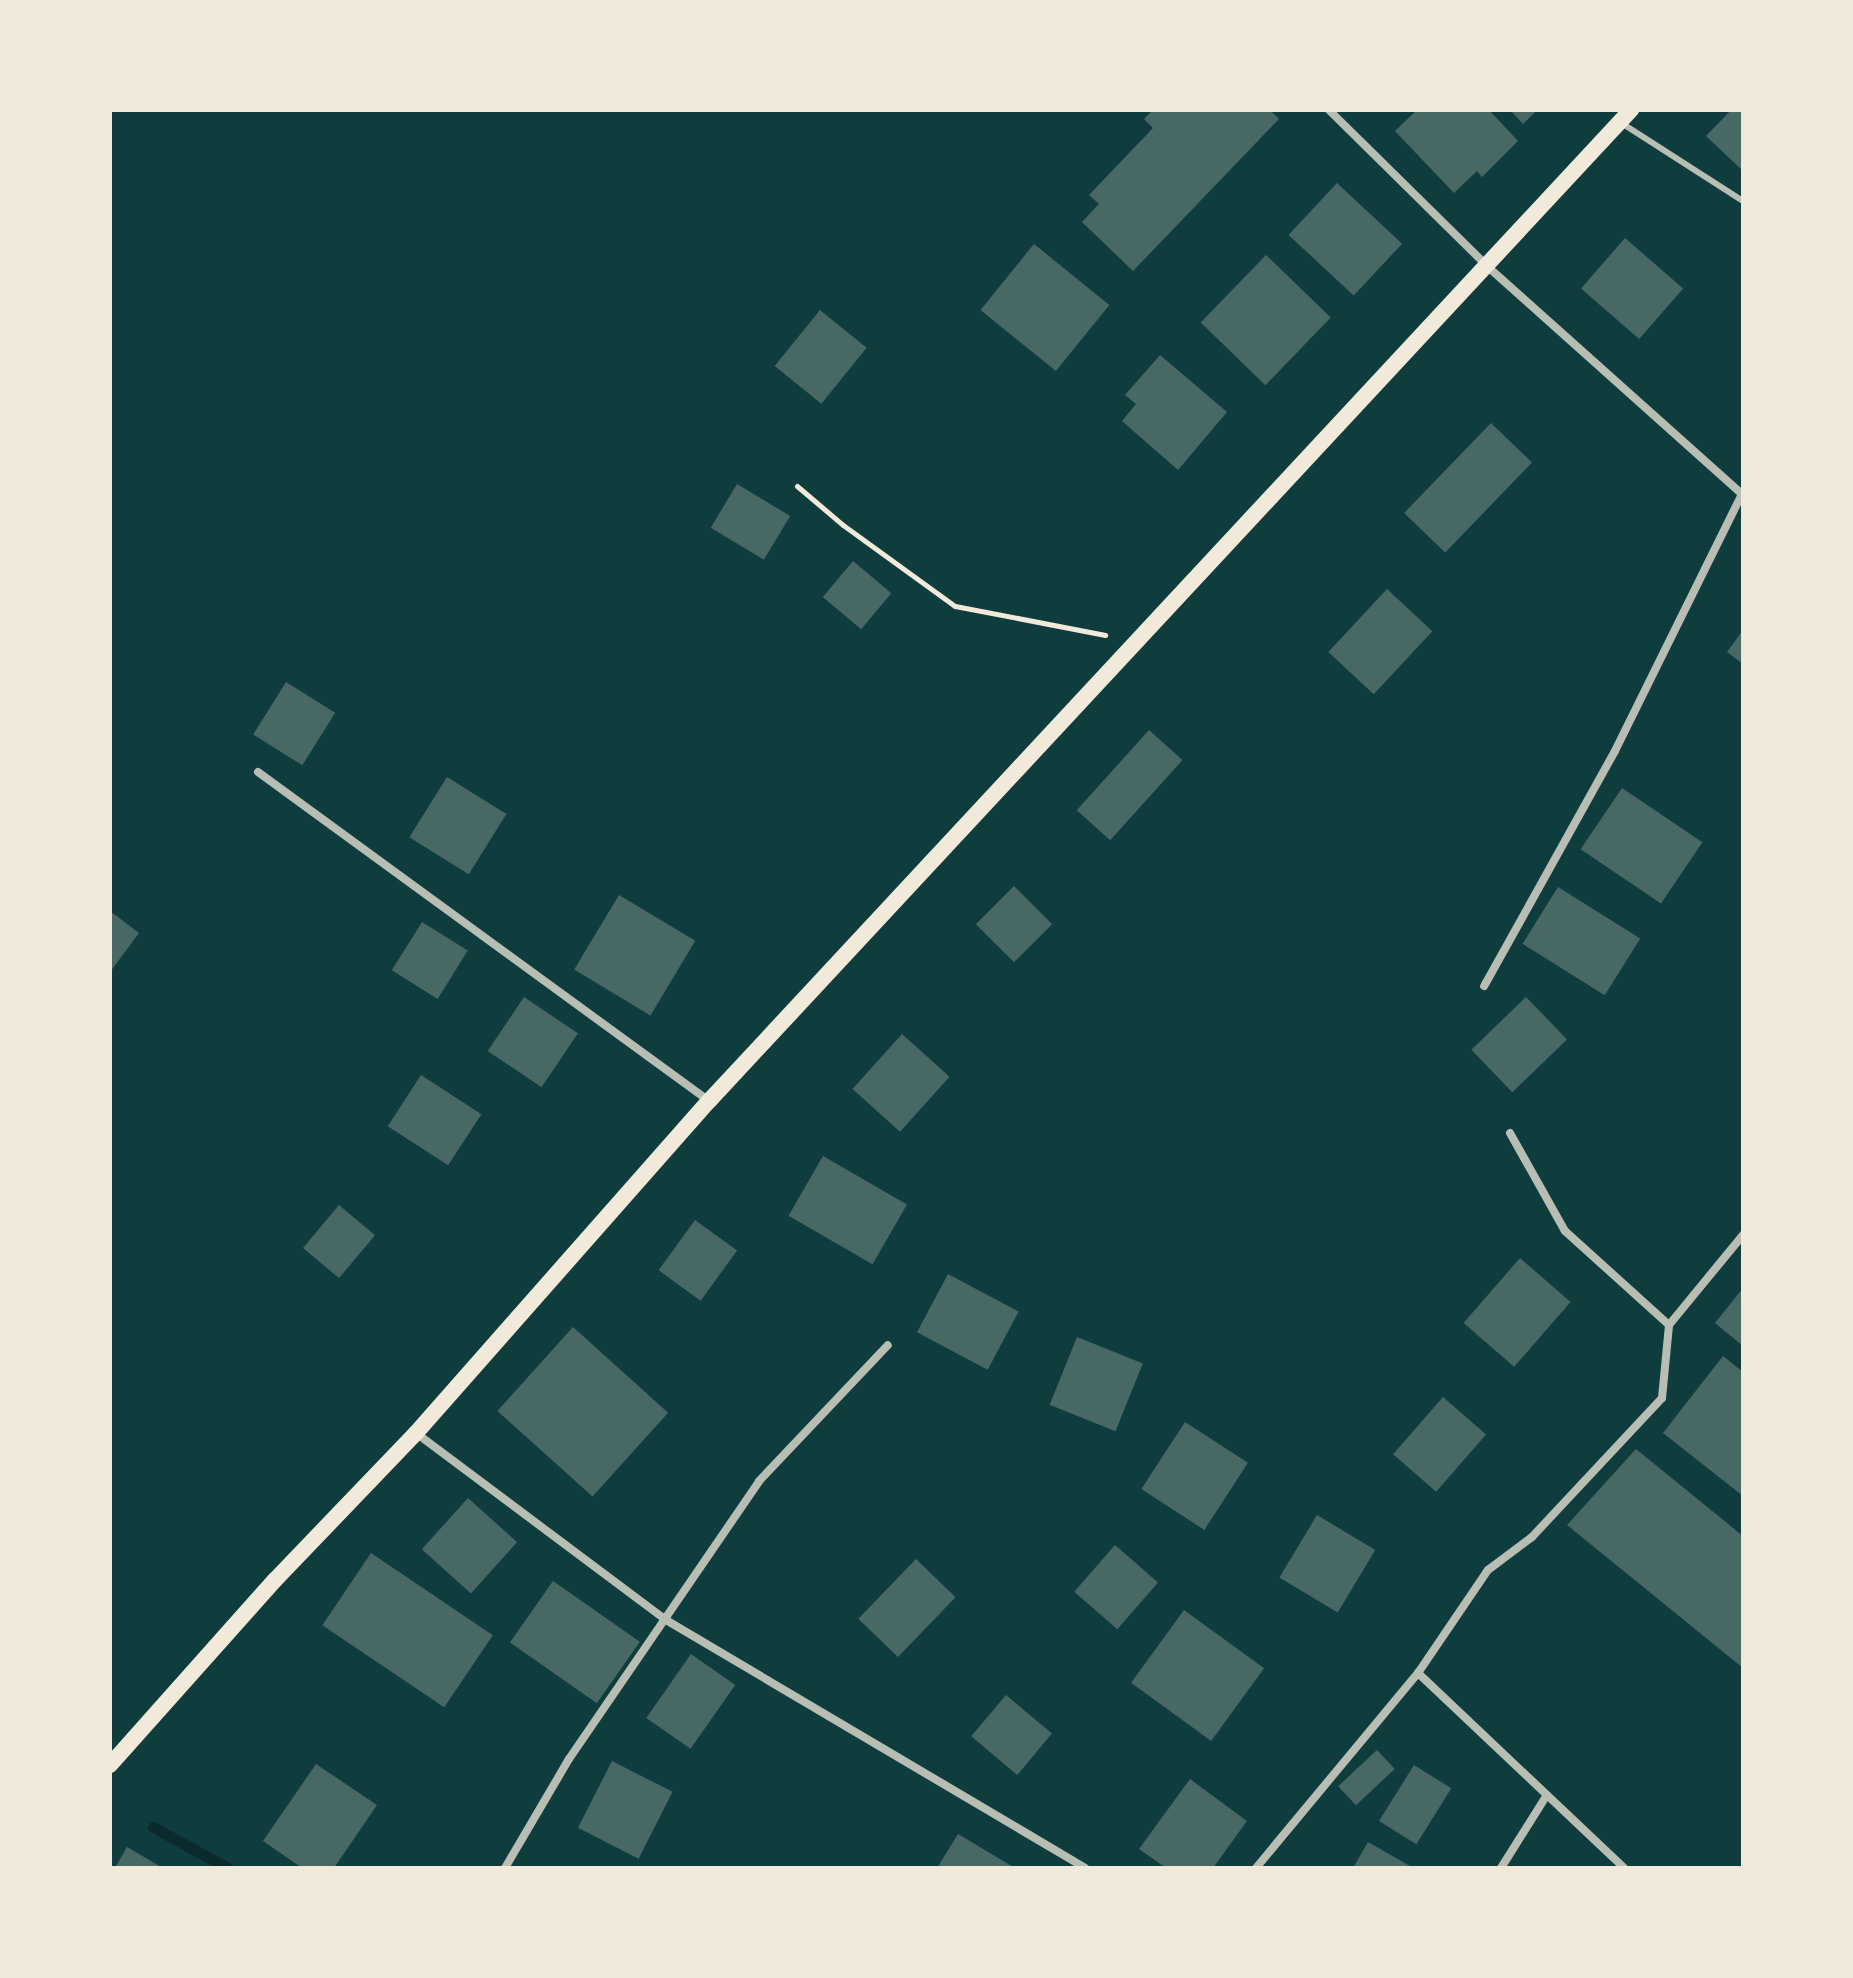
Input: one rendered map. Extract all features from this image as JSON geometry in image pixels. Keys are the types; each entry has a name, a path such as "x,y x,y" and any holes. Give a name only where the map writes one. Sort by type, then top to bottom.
{"main road":[{"path":"110,1765 275,1580 416,1433 709,1101 1488,267 1625,116"}],"street":[{"path":"1329,110 1488,267 1742,494 1615,751 1484,986"},
{"path":"258,772 709,1101"},
{"path":"1510,1133 1565,1231 1669,1325"},
{"path":"1256,1868 1418,1673 1488,1570 1532,1537 1662,1398 1669,1325 1743,1235"},
{"path":"505,1868 569,1759 759,1481 888,1345"},
{"path":"416,1433 666,1620 1085,1868"},
{"path":"1418,1673 1624,1868"},
{"path":"1501,1868 1547,1795"}],"lane":[{"path":"1625,116 1743,201"}],"path":[{"path":"797,486 843,525 955,606 1139,642"}],"building":[{"path":"1153,110 1270,110 1279,119 1133,271 1082,222 1099,204 1089,195 1153,128 1144,119"},
{"path":"1417,110 1489,110 1518,141 1482,177 1477,171 1454,193 1395,131"},
{"path":"1510,110 1537,110 1523,124"},
{"path":"1731,110 1743,110 1743,171 1706,136"},
{"path":"1337,183 1402,244 1354,296 1289,235"},
{"path":"1625,238 1683,289 1639,339 1581,289"},
{"path":"1034,244 1109,305 1056,371 981,310"},
{"path":"1266,255 1331,318 1265,385 1201,323"},
{"path":"820,310 867,348 821,404 775,366"},
{"path":"1160,355 1227,412 1178,470 1122,421 1136,404 1125,395"},
{"path":"1491,423 1532,463 1445,553 1404,513"},
{"path":"737,484 790,516 764,560 711,528"},
{"path":"853,561 891,593 861,629 823,597"},
{"path":"1387,589 1432,631 1374,694 1328,652"},
{"path":"1743,630 1743,664 1727,652"},
{"path":"286,682 335,713 302,765 253,735"},
{"path":"1149,730 1182,760 1110,840 1077,810"},
{"path":"447,777 506,814 469,874 409,837"},
{"path":"1622,788 1702,842 1661,904 1581,849"},
{"path":"1014,886 1052,924 1014,962 976,924"},
{"path":"1558,887 1640,938 1605,995 1522,944"},
{"path":"619,895 695,941 650,1015 574,970"},
{"path":"110,911 139,933 110,972"},
{"path":"422,922 468,951 438,999 392,970"},
{"path":"524,997 578,1033 542,1087 488,1051"},
{"path":"1526,997 1567,1039 1512,1092 1471,1050"},
{"path":"902,1034 950,1077 900,1132 852,1089"},
{"path":"421,1075 481,1114 448,1165 388,1126"},
{"path":"823,1156 907,1204 873,1264 788,1216"},
{"path":"339,1205 375,1235 339,1278 303,1248"},
{"path":"695,1220 737,1251 701,1301 659,1270"},
{"path":"1520,1258 1571,1302 1514,1367 1464,1323"},
{"path":"948,1274 1019,1312 988,1370 917,1332"},
{"path":"1743,1288 1743,1346 1715,1323"},
{"path":"573,1327 668,1413 593,1497 497,1411"},
{"path":"1077,1337 1143,1364 1115,1431 1050,1405"},
{"path":"1723,1356 1743,1372 1743,1496 1663,1433"},
{"path":"1443,1397 1486,1434 1436,1492 1393,1454"},
{"path":"1185,1422 1248,1463 1204,1530 1141,1489"},
{"path":"1636,1449 1743,1536 1743,1668 1567,1525"},
{"path":"468,1498 517,1542 471,1593 422,1549"},
{"path":"1317,1515 1375,1550 1338,1613 1279,1578"},
{"path":"1115,1545 1158,1582 1117,1629 1074,1592"},
{"path":"371,1553 493,1635 444,1707 322,1625"},
{"path":"916,1559 956,1597 898,1657 858,1619"},
{"path":"553,1581 640,1642 597,1703 510,1642"},
{"path":"1184,1610 1264,1668 1211,1741 1131,1683"},
{"path":"691,1654 735,1685 690,1749 646,1718"},
{"path":"1006,1695 1052,1734 1017,1775 971,1736"},
{"path":"1377,1750 1395,1769 1356,1805 1338,1786"},
{"path":"612,1761 673,1792 639,1859 578,1828"},
{"path":"316,1764 377,1805 334,1868 302,1868 263,1841"},
{"path":"1414,1765 1451,1788 1416,1844 1379,1821"},
{"path":"1190,1779 1247,1821 1213,1868 1166,1868 1139,1849"},
{"path":"958,1834 1015,1868 937,1868"},
{"path":"1368,1842 1410,1866 1409,1868 1353,1868"},
{"path":"127,1847 163,1868 115,1868"}],"waterway":[{"path":"153,1827 228,1868"}]}
